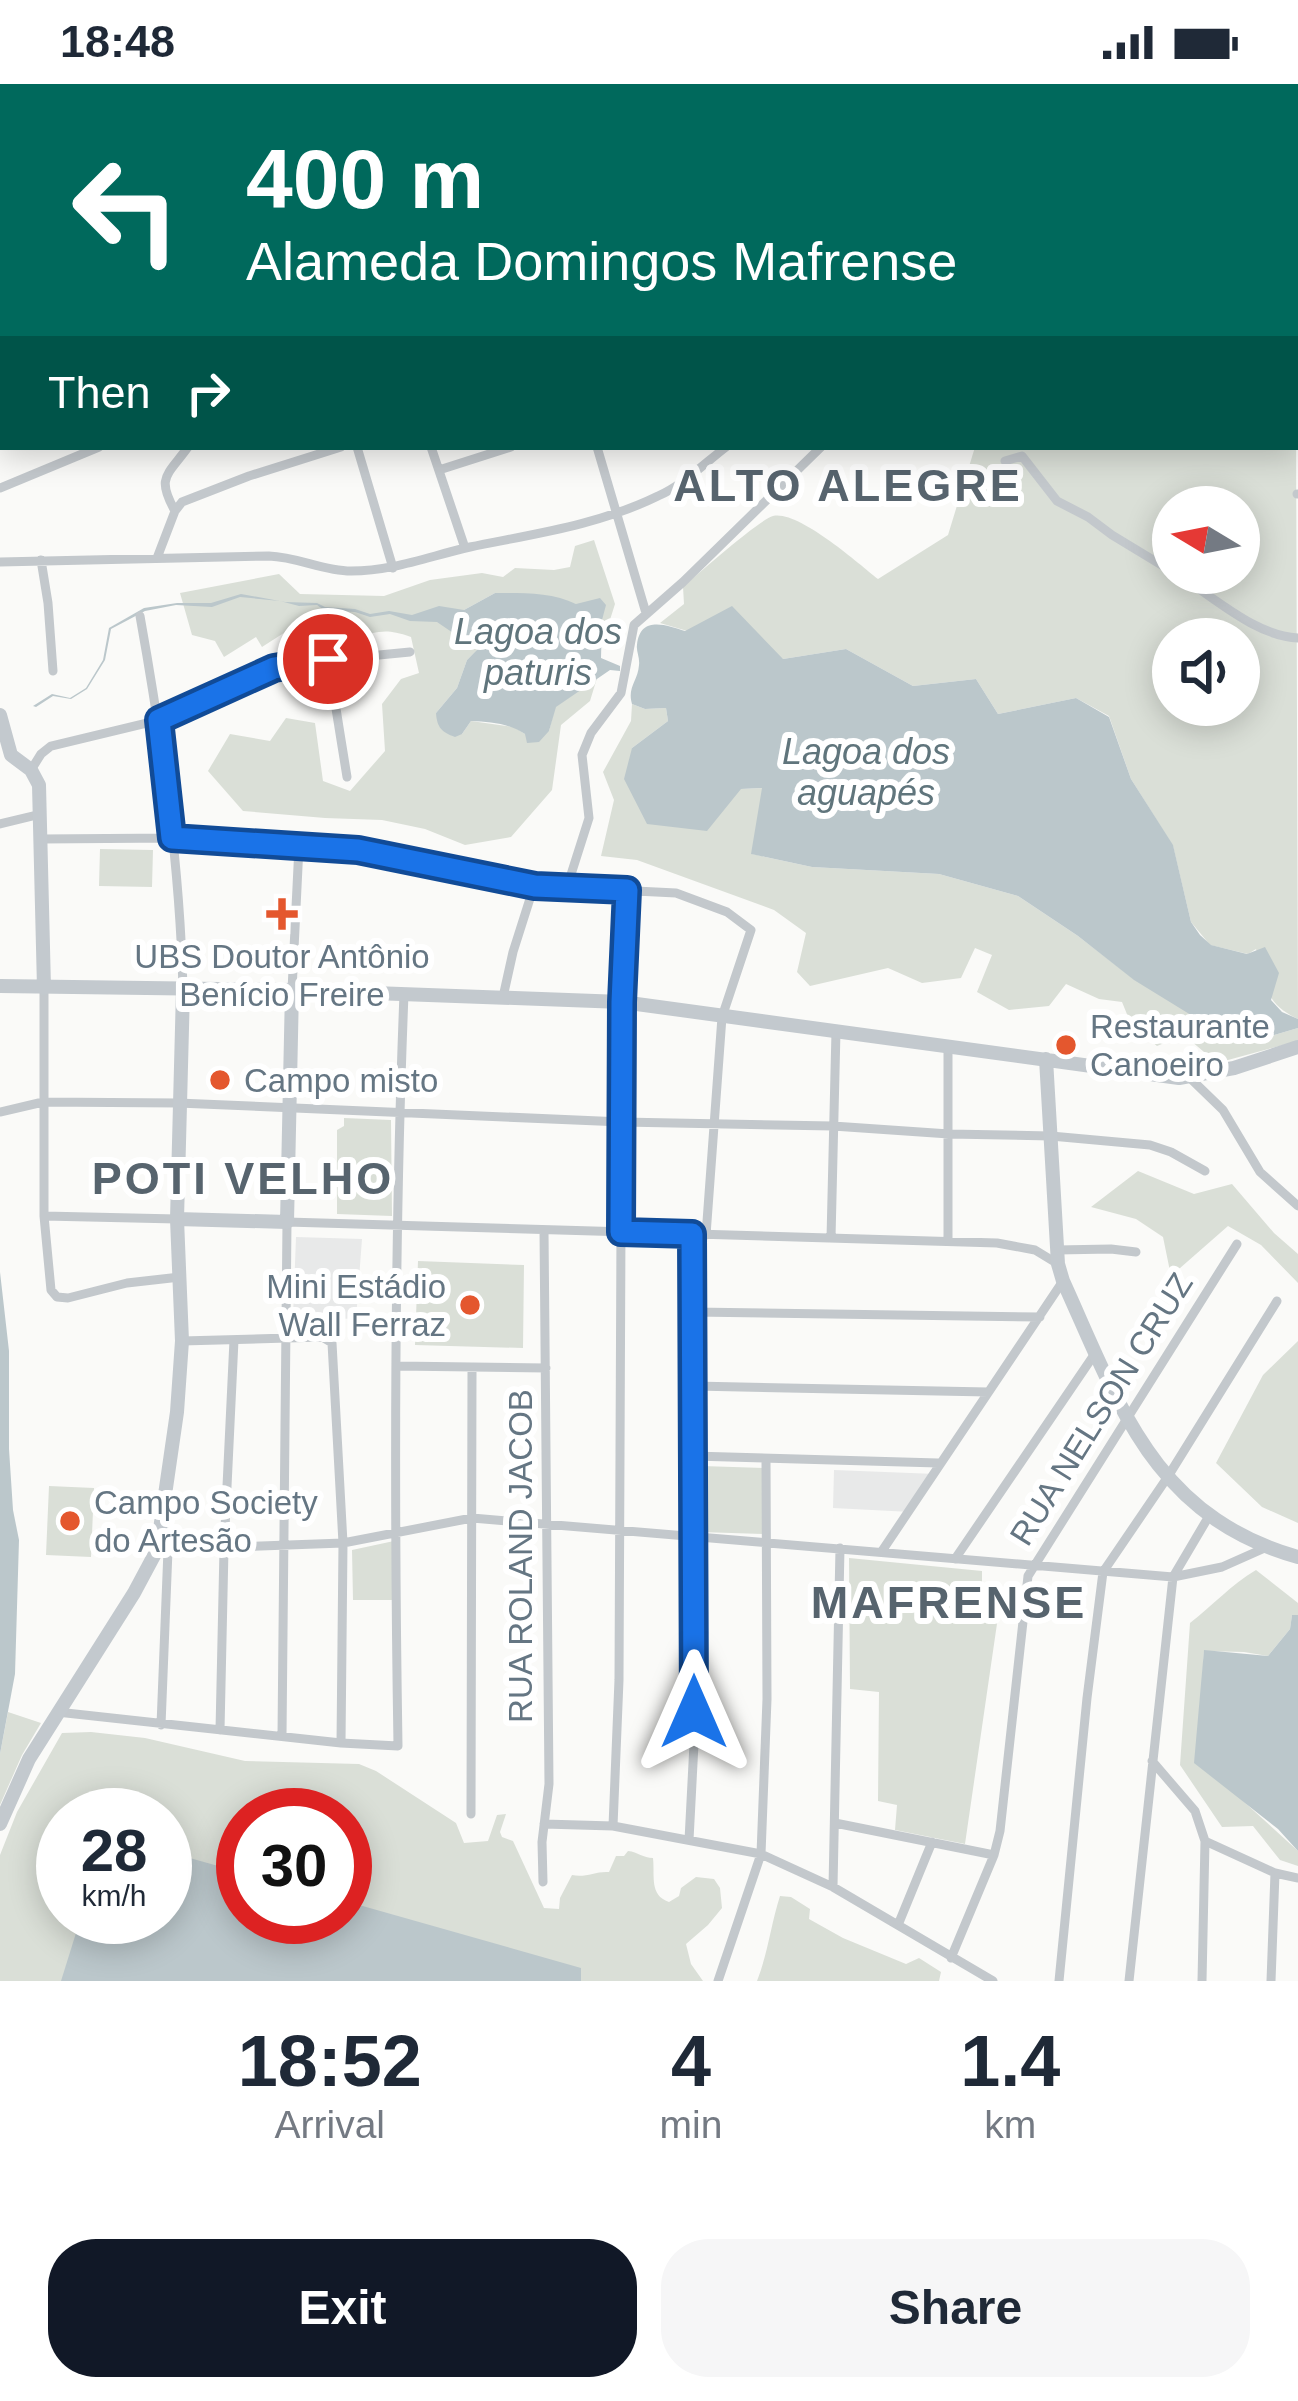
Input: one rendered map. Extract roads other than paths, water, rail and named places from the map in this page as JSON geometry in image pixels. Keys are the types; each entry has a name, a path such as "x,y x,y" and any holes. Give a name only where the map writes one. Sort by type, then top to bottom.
{"street":[{"path":"0,488 92,450"},
{"path":"175,511 163,484 186,450"},
{"path":"158,558 178,505 331,450"},
{"path":"358,450 393,568"},
{"path":"432,450 465,548"},
{"path":"439,470 502,450"},
{"path":"598,450 646,613"},
{"path":"0,562 269,556 297,558 340,571 393,568 616,512 659,496 722,450"},
{"path":"567,887 589,818 581,766 586,743 621,693 638,620 817,450"},
{"path":"1006,461 1022,456 1057,501 1152,560"},
{"path":"40,560 53,671"},
{"path":"1206,594 1255,626 1298,638"},
{"path":"140,616 159,720 183,990 177,1219 182,1341 163,1550 161,1725"},
{"path":"31,770 51,746 159,720 274,668 410,652"},
{"path":"328,659 346,777"},
{"path":"0,715 11,754 31,770 39,784 44,1216 50,1285 57,1297 68,1298 127,1283 180,1277"},
{"path":"0,824 41,814"},
{"path":"42,839 172,838 358,850 535,886 676,893 727,912 751,930 722,1017 706,1234"},
{"path":"281,1736 287,1222 299,847"},
{"path":"503,997 535,886"},
{"path":"613,1826 620,1680 622,1002 627,890"},
{"path":"3,987 292,990 622,1002 1190,1078 1298,1047"},
{"path":"57,1712 398,1746 397,1225 404,994"},
{"path":"831,1238 836,1031"},
{"path":"948,1047 948,1241"},
{"path":"1046,1059 1063,1281 1126,1421 1167,1478 1209,1516 1298,1556"},
{"path":"1190,1078 1223,1110 1260,1172 1298,1206"},
{"path":"0,1112 43,1102 178,1103 1051,1136 1150,1145 1205,1171"},
{"path":"44,1216 948,1241 1018,1246 1058,1257 1111,1249 1136,1252"},
{"name":"RUA ROLAND JACOB","path":"543,1882 549,1794 544,1230"},
{"path":"689,1840 694,1744 692,1234"},
{"name":"RUA NELSON CRUZ","path":"951,1958 994,1855 1004,1803 1025,1585 1032,1566 1237,1244"},
{"path":"881,1551 1063,1281"},
{"path":"1059,1981 1103,1572 1277,1300"},
{"path":"694,1312 1040,1317"},
{"path":"220,1730 234,1340"},
{"path":"182,1341 330,1340 343,1543 341,1743"},
{"path":"956,1558 1096,1352"},
{"path":"397,1366 546,1369"},
{"path":"471,1814 472,1367"},
{"path":"694,1386 988,1392"},
{"path":"693,1456 938,1463"},
{"path":"718,1981 760,1854 766,1699 766,1459"},
{"path":"1129,1981 1173,1577 1209,1516"},
{"path":"163,1550 343,1543 472,1518 1173,1577 1222,1568 1267,1546"},
{"path":"832,1887 839,1548"},
{"path":"0,1824 28,1759 163,1550"},
{"path":"1152,1761 1196,1811 1204,1841 1202,1981"},
{"path":"836,1822 994,1855"},
{"path":"544,1824 613,1826 760,1854 832,1887 994,1981"},
{"path":"1204,1841 1275,1873 1298,1878"},
{"path":"898,1925 932,1842"},
{"path":"1271,1981 1275,1873"}],"water":[{"name":"Lagoa dos paturis","path":"495,593 547,595 576,604 600,598 606,605 601,658 620,666 620,671 610,670 556,707 549,731 539,742 527,743 525,734 512,727 478,721 471,721 455,737 441,729 436,713 457,688 467,660 484,643 478,636 459,637 437,622 390,614 370,617 281,601 412,615 439,606 464,610"},
{"path":"241,594 279,601 240,597 212,607 176,605 145,611 111,629 105,660 87,689 71,699 53,696 33,706 52,694 70,698 86,688 103,660 109,628 144,608 177,603 211,603"},
{"name":"Lagoa dos aguapés","path":"732,606 783,659 846,649 913,686 976,679 998,714 1076,698 1109,717 1131,779 1173,845 1191,922 1211,945 1247,954 1265,947 1279,973 1271,1000 1298,1019 1298,1028 1247,1043 1230,1039 1134,980 1018,896 939,874 812,867 751,854 762,788 741,789 707,831 647,824 624,779 632,748 668,721 666,708 632,704 639,636 655,624 685,631"},
{"path":"0,1272 9,1351 13,1510 19,1540 15,1674 0,1754"},
{"path":"1292,1615 1298,1615 1298,1851 1278,1829 1194,1763 1204,1650 1268,1656 1290,1629"},
{"path":"192,1859 216,1865 216,1944 372,1944 372,1909 581,1968 581,1981 61,1981 73,1944 192,1944"}],"place":[{"name":"UBS Doutor Antônio Benício Freire","path":"282,914"},
{"name":"Restaurante Canoeiro","path":"1066,1045"},
{"name":"Campo misto","path":"220,1080"},
{"name":"Mini Estádio Wall Ferraz","path":"470,1305"},
{"name":"Campo Society do Artesão","path":"70,1521"}],"district":[{"name":"ALTO ALEGRE","path":"848,485"},
{"name":"POTI VELHO","path":"243,1178"},
{"name":"MAFRENSE","path":"949,1602"}]}
